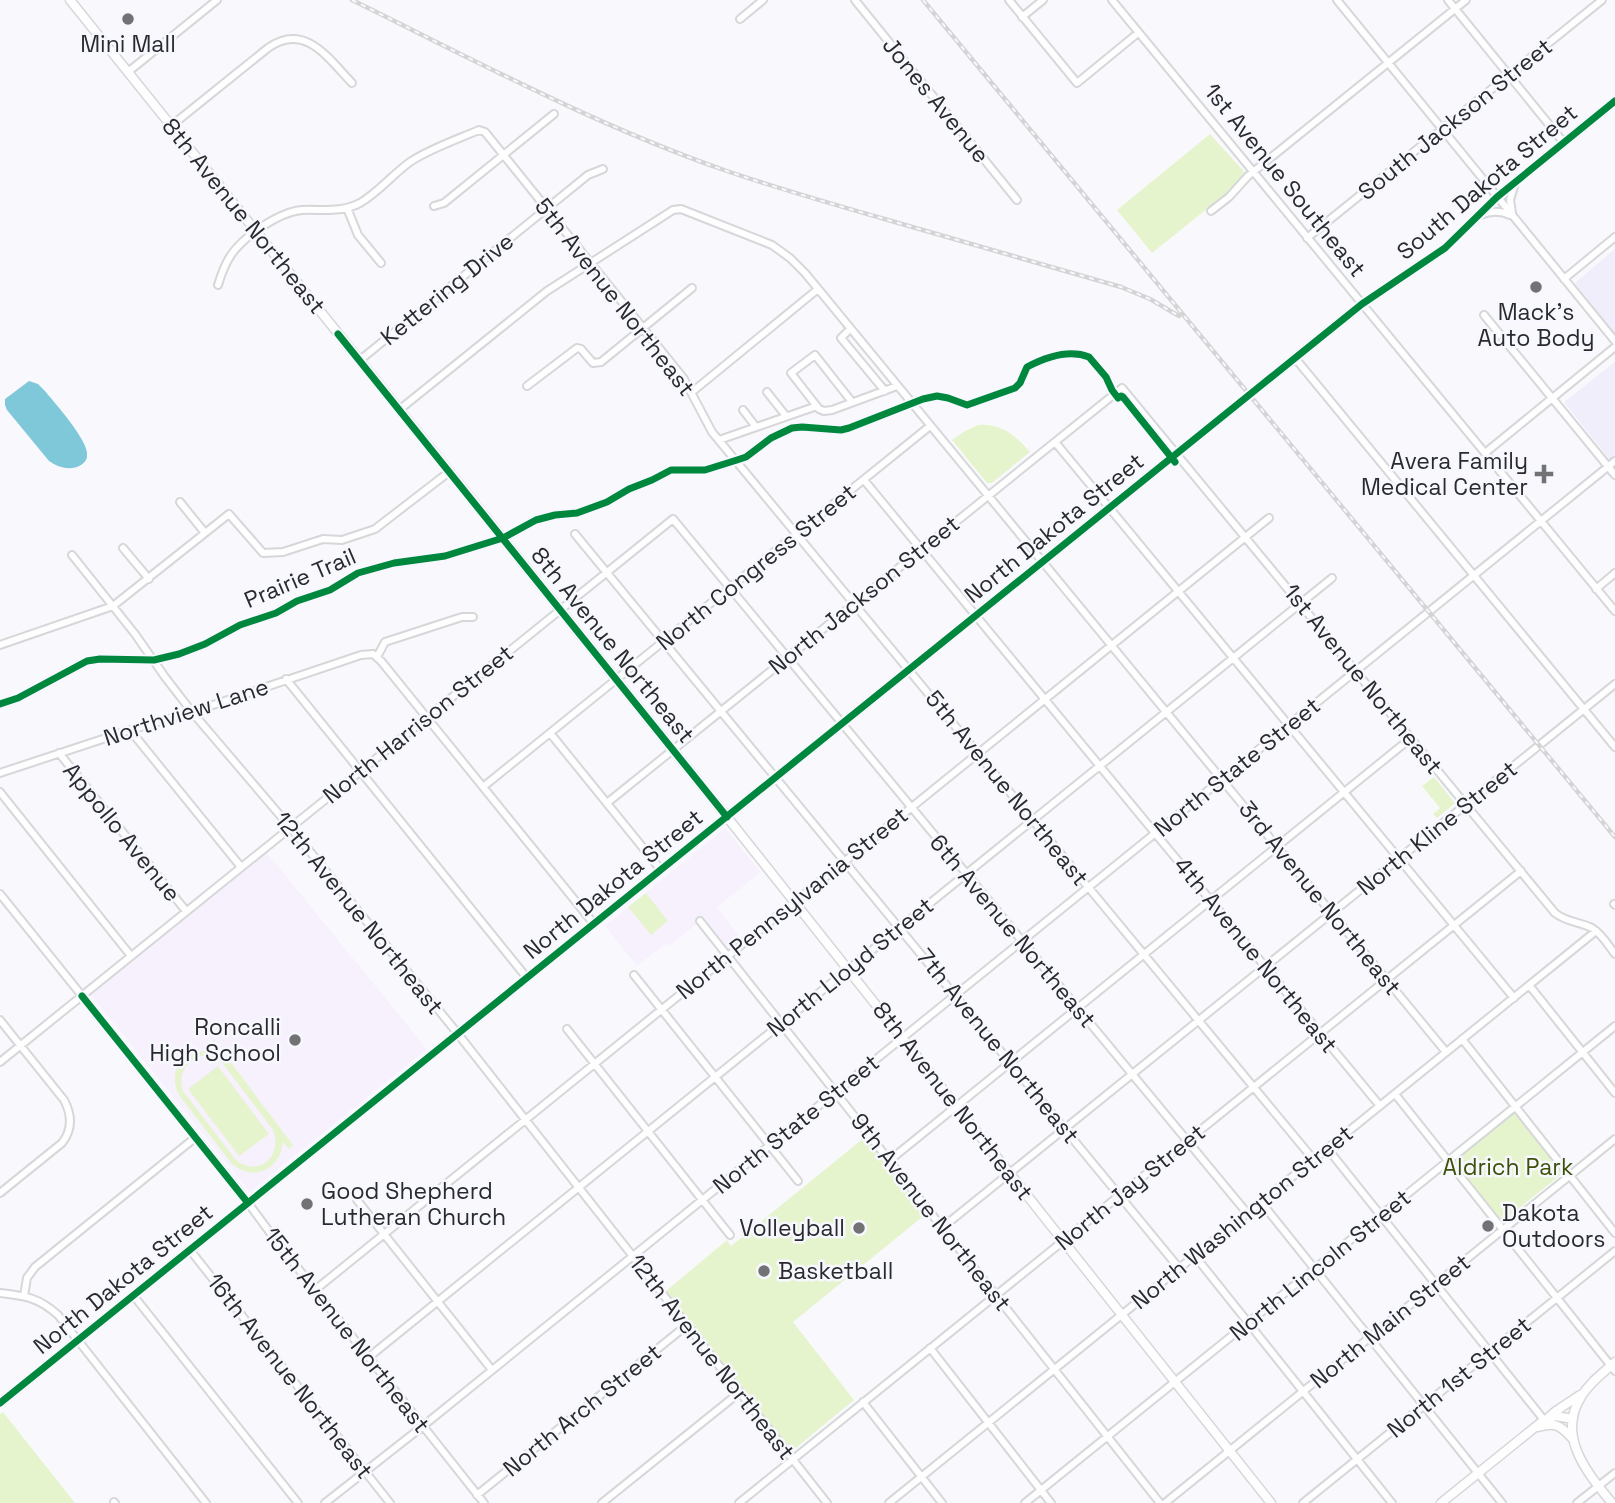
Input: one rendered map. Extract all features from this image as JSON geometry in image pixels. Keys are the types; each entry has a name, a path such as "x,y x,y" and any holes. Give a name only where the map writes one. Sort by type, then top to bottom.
{"main road":[{"name":"8th Avenue Northeast","path":"70,0 795,901 1271,1503"},
{"path":"1612,1503 1580,1459 1573,1439 1573,1419 1583,1394 1595,1380 1614,1366"},
{"path":"1441,1503 1556,1410 1583,1394"},
{"path":"1546,1419 1556,1416 1573,1419"},
{"path":"1535,1427 1557,1425 1573,1439"}],"street":[{"path":"128,72 217,0"},
{"path":"740,19 763,0"},
{"name":"Jones Avenue","path":"855,0 1017,200"},
{"path":"1009,0 1077,83 1139,33"},
{"path":"1022,17 1043,0"},
{"name":"1st Avenue Southeast","path":"1112,0 1615,611"},
{"path":"1337,0 1615,341"},
{"path":"1448,0 1564,143"},
{"path":"1211,211 1253,172 1466,0"},
{"name":"South Jackson Street","path":"1307,237 1602,0"},
{"path":"172,126 268,48 283,40 300,39 315,46 352,83"},
{"name":"South Dakota Street","path":"1250,394 1380,290 1435,256 1497,197 1615,101"},
{"path":"434,206 444,203 554,114"},
{"name":"5th Avenue Northeast","path":"347,208 373,194 414,159 479,130 485,132 684,379 709,427 719,440 1313,1159"},
{"name":"Kettering Drive","path":"360,360 588,175 603,169"},
{"path":"1514,218 1510,200 1515,182"},
{"path":"218,285 225,265 241,243 274,219 300,210 332,211 347,208 358,235 381,263"},
{"name":"3rd Avenue Northeast","path":"591,262 676,209 681,209 772,245 797,264 1446,1052"},
{"path":"1476,218 1499,211 1514,218"},
{"path":"1564,279 1615,237"},
{"path":"400,410 547,291 591,262"},
{"path":"527,386 572,350 579,348 591,361 598,363 692,288"},
{"path":"692,392 818,289"},
{"path":"1484,315 1615,475"},
{"path":"850,329 841,338 885,391"},
{"path":"1485,453 1615,347"},
{"path":"852,402 815,355 791,373 824,411 852,402 885,391 897,386"},
{"path":"1296,358 1615,747"},
{"name":"North Jackson Street","path":"607,803 1122,388"},
{"name":"1st Avenue Northeast","path":"1122,388 1559,916 1596,931 1615,954"},
{"path":"767,392 786,416"},
{"name":"North Dakota Street","path":"0,1403 1250,394"},
{"path":"719,440 817,406"},
{"path":"743,410 756,427"},
{"name":"North Congress Street","path":"483,787 930,426"},
{"path":"1055,442 1514,998"},
{"name":"North State Street","path":"325,1503 1615,461"},
{"path":"0,645 114,606 229,514 263,553 283,552 323,539 342,540 375,529 449,472"},
{"name":"4th Avenue Northeast","path":"864,480 1380,1106"},
{"path":"180,502 205,533"},
{"name":"North Pennsylvania Street","path":"315,1290 1269,517"},
{"name":"North Harrison Street","path":"0,1062 673,519"},
{"name":"6th Avenue Northeast","path":"673,519 1247,1213"},
{"name":"7th Avenue Northeast","path":"575,534 1179,1268"},
{"path":"123,548 149,579"},
{"name":"12th Avenue Northeast","path":"72,555 114,606 164,677 458,1034 827,1503"},
{"path":"1596,589 1615,573"},
{"name":"North Lloyd Street","path":"369,1357 1332,578"},
{"path":"472,618 462,617 385,642 375,655 594,924"},
{"name":"Northview Lane","path":"0,773 361,655 375,655"},
{"path":"286,679 527,978"},
{"name":"North Kline Street","path":"943,1227 1615,684"},
{"path":"130,730 241,867"},
{"path":"550,733 661,870"},
{"path":"890,1160 1411,738"},
{"name":"Appollo Avenue","path":"58,753 186,911"},
{"path":"0,792 131,956"},
{"name":"North Jay Street","path":"739,1503 1521,871"},
{"name":"15th Avenue Northeast","path":"0,894 196,1137 484,1503"},
{"name":"9th Avenue Northeast","path":"700,921 1163,1503"},
{"name":"North Washington Street","path":"889,1503 1596,931"},
{"path":"634,975 798,1181"},
{"path":"1530,985 1615,1093"},
{"path":"0,1020 64,1100 69,1108 71,1124 62,1143 0,1193"},
{"name":"North Lincoln Street","path":"1025,1503 1615,1026"},
{"path":"567,1029 730,1235"},
{"path":"1462,1039 1615,1233"},
{"path":"1395,1094 1614,1366"},
{"path":"24,1296 27,1278 35,1267 196,1137"},
{"name":"North Main Street","path":"1163,1503 1615,1139"},
{"path":"1328,1148 1546,1419"},
{"path":"357,1200 492,1370"},
{"path":"1261,1202 1502,1503"},
{"name":"16th Avenue Northeast","path":"190,1250 390,1503"},
{"name":"North 1st Street","path":"1303,1503 1615,1251"},
{"path":"1195,1256 1392,1503"},
{"path":"0,1293 39,1300 58,1315 206,1503"},
{"path":"133,1295 298,1503"},
{"name":"North Arch Street","path":"477,1495 687,1325"},
{"path":"930,1348 1051,1503"},
{"path":"603,1503 740,1392"},
{"path":"863,1402 942,1503"},
{"path":"1534,1406 1544,1413 1556,1410"},
{"path":"1577,1503 1615,1473"}],"shaded area":[{"path":"1615,249 1615,334 1575,283"},
{"path":"1615,362 1615,458 1611,461 1564,402"},
{"path":"725,828 761,872 717,907 740,937 728,947 704,918 669,946 667,943 637,966 605,926"},
{"path":"267,853 427,1049 250,1192 91,995"}],"green space":[{"path":"1210,134 1248,176 1152,253 1117,210"},
{"path":"978,425 1007,431 1030,452 992,483 987,483 952,440"},
{"path":"1434,777 1455,803 1437,818 1433,814 1440,808 1422,786"},
{"path":"646,893 668,921 651,935 628,907"},
{"path":"214,1040 293,1145 289,1149 283,1142 277,1160 265,1170 249,1172 232,1164 176,1088 176,1071 180,1064 193,1053 213,1051 209,1044","holes":["201,1056 213,1057 223,1064 273,1130 275,1148 267,1162 253,1167 236,1160 183,1091 181,1079 187,1065"]},
{"path":"218,1066 269,1134 239,1156 188,1089"},
{"name":"Aldrich Park","path":"1514,1112 1563,1173 1502,1222 1453,1161"},
{"path":"865,1137 926,1214 793,1322 854,1400 792,1451 666,1291 727,1240 731,1246"},
{"path":"3,1412 75,1503 0,1503 0,1414"}],"water":[{"path":"29,381 44,390 83,441 87,456 81,465 65,468 49,461 7,410 5,399"}],"railway":[{"path":"352,0 535,91 676,152 802,195 1121,287 1150,299 1179,316"},
{"path":"923,0 1615,837"}],"cycle path":[{"path":"0,1403 1362,304 1445,248 1497,197 1615,101"},
{"path":"338,334 727,817"},
{"name":"Prairie Trail","path":"0,704 18,698 87,661 154,660 179,654 205,644 240,625 330,590 358,573 394,563 445,556 503,538 536,520 577,513 607,502 671,470 705,470 746,457 771,438 792,428 841,430 937,396 967,405 1015,388 1027,367 1058,355 1089,357 1106,377 1118,398 1123,397 1175,462"},
{"path":"82,996 248,1203"}],"place":[{"name":"Mini Mall","path":"128,19"},
{"name":"Mack's Auto Body","path":"1536,287"},
{"name":"Avera Family Medical Center","path":"1544,474"},
{"name":"Roncalli High School","path":"295,1040"},
{"name":"Good Shepherd Lutheran Church","path":"307,1204"},
{"name":"Dakota Outdoors","path":"1488,1226"},
{"name":"Volleyball","path":"859,1228"},
{"name":"Basketball","path":"764,1271"}]}
